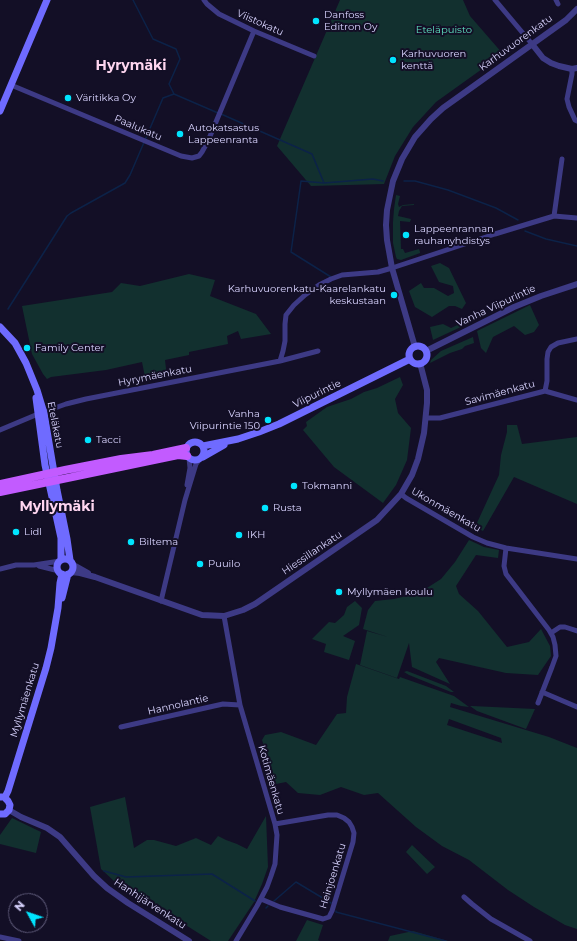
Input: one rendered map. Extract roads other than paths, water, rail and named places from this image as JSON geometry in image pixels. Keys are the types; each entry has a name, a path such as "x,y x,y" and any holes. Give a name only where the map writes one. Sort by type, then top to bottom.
{"main road":[{"path":"0,110 47,0"},
{"name":"Eteläkatu","path":"0,327 15,343 38,390 51,477"},
{"path":"415,347 421,347 426,351 425,360 420,363 414,363 410,359 409,353 415,347"},
{"name":"Viipurintie","path":"203,446 231,441 279,424 410,359"},
{"name":"Viipurintie","path":"201,458 231,441"},
{"path":"195,442 198,442 203,446 205,453 201,458 192,460 187,454 190,443 195,442"},
{"path":"0,484 187,454"},
{"path":"0,492 51,477"},
{"path":"51,477 73,568 65,573 58,568 60,561 61,538 51,477"},
{"path":"60,561 67,559 71,562"},
{"name":"Myllymäenkatu","path":"2,797 8,790 46,668 58,608 60,584 65,573"},
{"path":"0,814 4,814 10,808 10,803 2,797"}],"street":[{"name":"Viistokatu","path":"204,0 219,14 254,31 314,56"},
{"path":"495,0 543,58 550,63 559,66 574,68 567,99 568,107 577,121"},
{"name":"Karhuvuorenkatu","path":"415,347 392,268 387,240 387,210 394,175 410,145 420,131 435,115 566,20 577,9"},
{"name":"Paalukatu","path":"11,84 181,156 192,158 198,156 202,152 208,141 254,31"},
{"path":"554,216 562,159"},
{"path":"280,361 285,341 286,315 305,295 331,279 342,275 378,272 554,216 577,218"},
{"name":"Vanha Viipurintie","path":"426,351 514,307 577,284"},
{"path":"545,391 547,380 547,359 548,352 551,347 558,343 577,339"},
{"name":"Hyrymäenkatu","path":"0,430 41,413 86,399 280,361 318,352"},
{"name":"Hiessillankatu","path":"34,565 65,573 80,573 95,577 202,615 224,616 239,612 255,604 377,520 401,494 412,475 418,459 424,433 427,390 420,363"},
{"name":"Savimäenkatu","path":"426,418 440,418 545,391 577,400"},
{"path":"185,500 190,468 187,454"},
{"path":"161,601 185,500 196,464 201,458"},
{"name":"Ukonmäenkatu","path":"401,494 473,537 487,543 506,548 577,559"},
{"path":"506,548 504,566 506,574 551,633 555,645 556,656 538,703"},
{"name":"Hiessillankatu","path":"0,569 16,565 34,565 60,561"},
{"name":"Hiessillankatu","path":"71,562 95,577"},
{"name":"Kotimäenkatu","path":"224,616 240,705 277,835 272,876 261,899 236,941"},
{"path":"551,633 560,627 577,631"},
{"path":"542,692 577,707"},
{"name":"Hannolantie","path":"121,727 210,706 223,704 240,705"},
{"name":"Hanhijärvenkatu","path":"9,810 47,828 60,837 94,876 107,888 152,919 190,941"},
{"name":"Heinjoenkatu","path":"261,899 280,907 323,919 329,917 353,842 354,833 352,827 344,818 337,815 328,815 275,824"},
{"path":"464,897 491,919 530,941"},
{"path":"0,937 19,941"}],"waterway":[{"path":"133,0 153,39 176,49 180,59 169,84 174,94 218,113"},
{"path":"8,309 67,216 125,183 130,175 163,98 174,94"},
{"path":"221,114 312,154 324,183 373,179 383,181"},
{"path":"324,183 301,181 291,252 331,277"},
{"path":"404,181 415,181 448,190 496,208 518,220"},
{"path":"525,231 546,239 577,246"},
{"path":"104,871 126,877 212,874 255,901"},
{"path":"274,901 296,882 331,903"},
{"path":"336,911 446,941"}],"place":[{"name":"Danfoss Editron Oy","path":"316,21"},
{"name":"Karhuvuoren kenttä","path":"393,60"},
{"name":"Väritikka Oy","path":"68,98"},
{"name":"Autokatsastus Lappeenranta","path":"180,134"},
{"name":"Lappeenrannan rauhanyhdistys","path":"406,235"},
{"name":"Karhuvuorenkatu-Kaarelankatu keskustaan","path":"394,295"},
{"name":"Family Center","path":"27,348"},
{"name":"Vanha Viipurintie 150","path":"268,420"},
{"name":"Tacci","path":"88,440"},
{"name":"Tokmanni","path":"294,486"},
{"name":"Rusta","path":"265,508"},
{"name":"Lidl","path":"16,532"},
{"name":"IKH","path":"239,535"},
{"name":"Biltema","path":"131,542"},
{"name":"Puuilo","path":"200,564"},
{"name":"Myllymäen koulu","path":"339,592"}],"district":[{"name":"Hyrymäki","path":"131,66"},
{"name":"Myllymäki","path":"57,507"}],"park label":[{"name":"Eteläpuisto","path":"444,30"}]}
